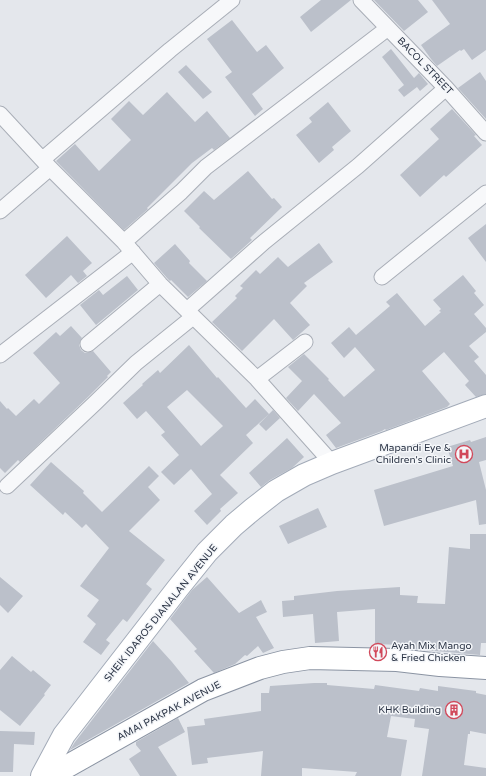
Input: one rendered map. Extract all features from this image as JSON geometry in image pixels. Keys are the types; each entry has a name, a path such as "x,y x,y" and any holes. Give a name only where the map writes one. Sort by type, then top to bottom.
{"main road":[{"name":"SHEIK IDAROS DIANALAN AVENUE","path":"42,776 64,735 207,552 239,521 276,491 304,475 332,463 486,406"},
{"name":"AMAI PAKPAK AVENUE","path":"50,776 203,690 228,679 283,662 310,658 397,660 486,668"}],"street":[{"path":"0,211 47,164 170,50 232,0"},
{"name":"BACOL STREET","path":"361,0 446,88 486,134"},
{"path":"0,355 128,247 206,167 388,28"},
{"path":"7,486 264,242 358,166 446,88"},
{"path":"0,114 128,247 160,284 257,379 332,463"},
{"path":"382,278 486,193"},
{"path":"88,344 160,284"},
{"path":"257,379 305,342"}],"building":[{"path":"321,0 351,0 311,32 300,17"},
{"path":"374,0 418,0 428,12 404,31"},
{"path":"432,0 486,0 486,50 472,60 464,49 461,51 460,50 437,66 421,45 450,24"},
{"path":"232,20 257,52 266,45 284,68 252,94 263,109 255,116 225,77 232,72 207,39"},
{"path":"391,49 414,78 419,73 428,84 420,91 417,87 404,97 398,90 404,85 382,57"},
{"path":"186,65 212,92 203,99 178,72"},
{"path":"480,72 486,81 486,119 458,88"},
{"path":"167,92 195,122 207,111 230,138 214,150 212,148 192,163 147,208 148,209 124,230 56,161 75,144 99,171 131,140 111,119 129,101 143,115"},
{"path":"328,102 351,131 332,147 334,150 319,163 296,135 312,122 309,118"},
{"path":"452,109 476,135 474,136 482,145 446,177 444,175 420,197 400,175 439,139 430,129"},
{"path":"248,171 272,199 274,198 282,207 250,238 252,240 231,259 184,211 204,191 214,200"},
{"path":"486,224 486,262 468,238"},
{"path":"67,236 92,263 83,271 87,276 78,283 71,275 46,298 25,275"},
{"path":"319,243 333,262 304,283 307,286 290,303 310,325 293,340 274,319 242,351 212,322 237,298 235,296 243,288 240,286 256,270 260,274 278,257 288,267"},
{"path":"175,244 190,261 189,263 207,281 188,297 171,280 170,281 167,278 154,263"},
{"path":"463,275 476,291 474,293 484,305 474,314 486,328 486,332 469,346 479,357 474,361 486,375 486,394 476,397 465,385 469,381 444,352 422,371 450,404 447,407 336,448 326,435 341,423 314,394 298,411 286,398 302,381 288,367 304,354 329,379 328,380 344,397 375,370 355,347 344,358 331,343 349,327 356,335 390,306 386,302 397,293 425,326 441,312 439,311 441,309 433,300"},
{"path":"127,276 138,290 96,325 80,305 99,290 103,295"},
{"path":"71,326 82,338 79,345 81,350 85,353 93,351 111,372 89,396 20,462 18,460 5,473 0,468 0,401 16,416 34,399 39,404 60,383 33,353 56,332 60,336"},
{"path":"189,345 217,378 218,377 246,408 255,399 269,414 246,435 253,443 220,475 238,493 220,509 221,511 207,525 194,511 212,494 191,469 174,485 161,472 179,455 161,435 165,432 146,411 137,419 123,403 158,370 160,373","holes":["187,390 223,426 201,446 167,407"]},
{"path":"273,410 280,418 266,431 259,424"},
{"path":"486,437 486,460 479,462 486,490 486,524 479,525 476,500 384,526 374,490 453,466 447,447"},
{"path":"287,438 304,457 292,468 270,480 261,487 249,473"},
{"path":"51,462 84,491 83,493 102,512 149,466 159,476 148,487 160,500 129,531 165,560 146,584 152,589 127,622 123,619 106,640 110,643 101,655 83,642 96,624 87,616 99,600 80,586 109,548 86,524 82,528 65,512 63,515 30,485"},
{"path":"318,508 327,527 288,544 279,526"},
{"path":"470,534 486,534 486,643 481,643 480,655 402,648 402,645 375,644 375,609 337,612 339,641 315,643 313,614 283,617 282,601 294,600 294,596 337,591 400,587 400,595 418,596 417,603 445,604 449,547 470,549"},
{"path":"0,577 23,596 8,613 0,605"},
{"path":"207,577 239,613 261,600 267,612 256,617 274,648 263,653 258,646 235,664 214,673 194,651 197,649 170,619 192,590"},
{"path":"153,641 189,683 70,750 75,742"},
{"path":"12,656 31,672 33,670 51,685 44,694 45,695 20,726 0,710 0,670"},
{"path":"327,683 327,685 374,689 375,685 419,691 420,688 438,691 438,686 476,691 476,693 486,695 486,734 470,731 470,734 468,734 464,765 486,768 486,776 422,776 429,729 414,727 415,719 391,716 387,737 407,740 401,776 355,776 357,772 302,768 302,776 261,776 263,751 207,758 208,763 192,765 187,727 205,725 204,719 261,711 261,693 269,693 270,686"},
{"path":"178,718 185,732 158,747 177,776 140,776 129,759 141,751 136,745 136,742"},
{"path":"0,731 35,732 34,745 14,744 13,772 0,772"}],"place":[{"name":"Mapandi Eye & Children's Clinic","path":"464,454"},
{"name":"Ayah Mix Mango & Fried Chicken","path":"378,652"},
{"name":"KHK Building","path":"454,710"}]}
